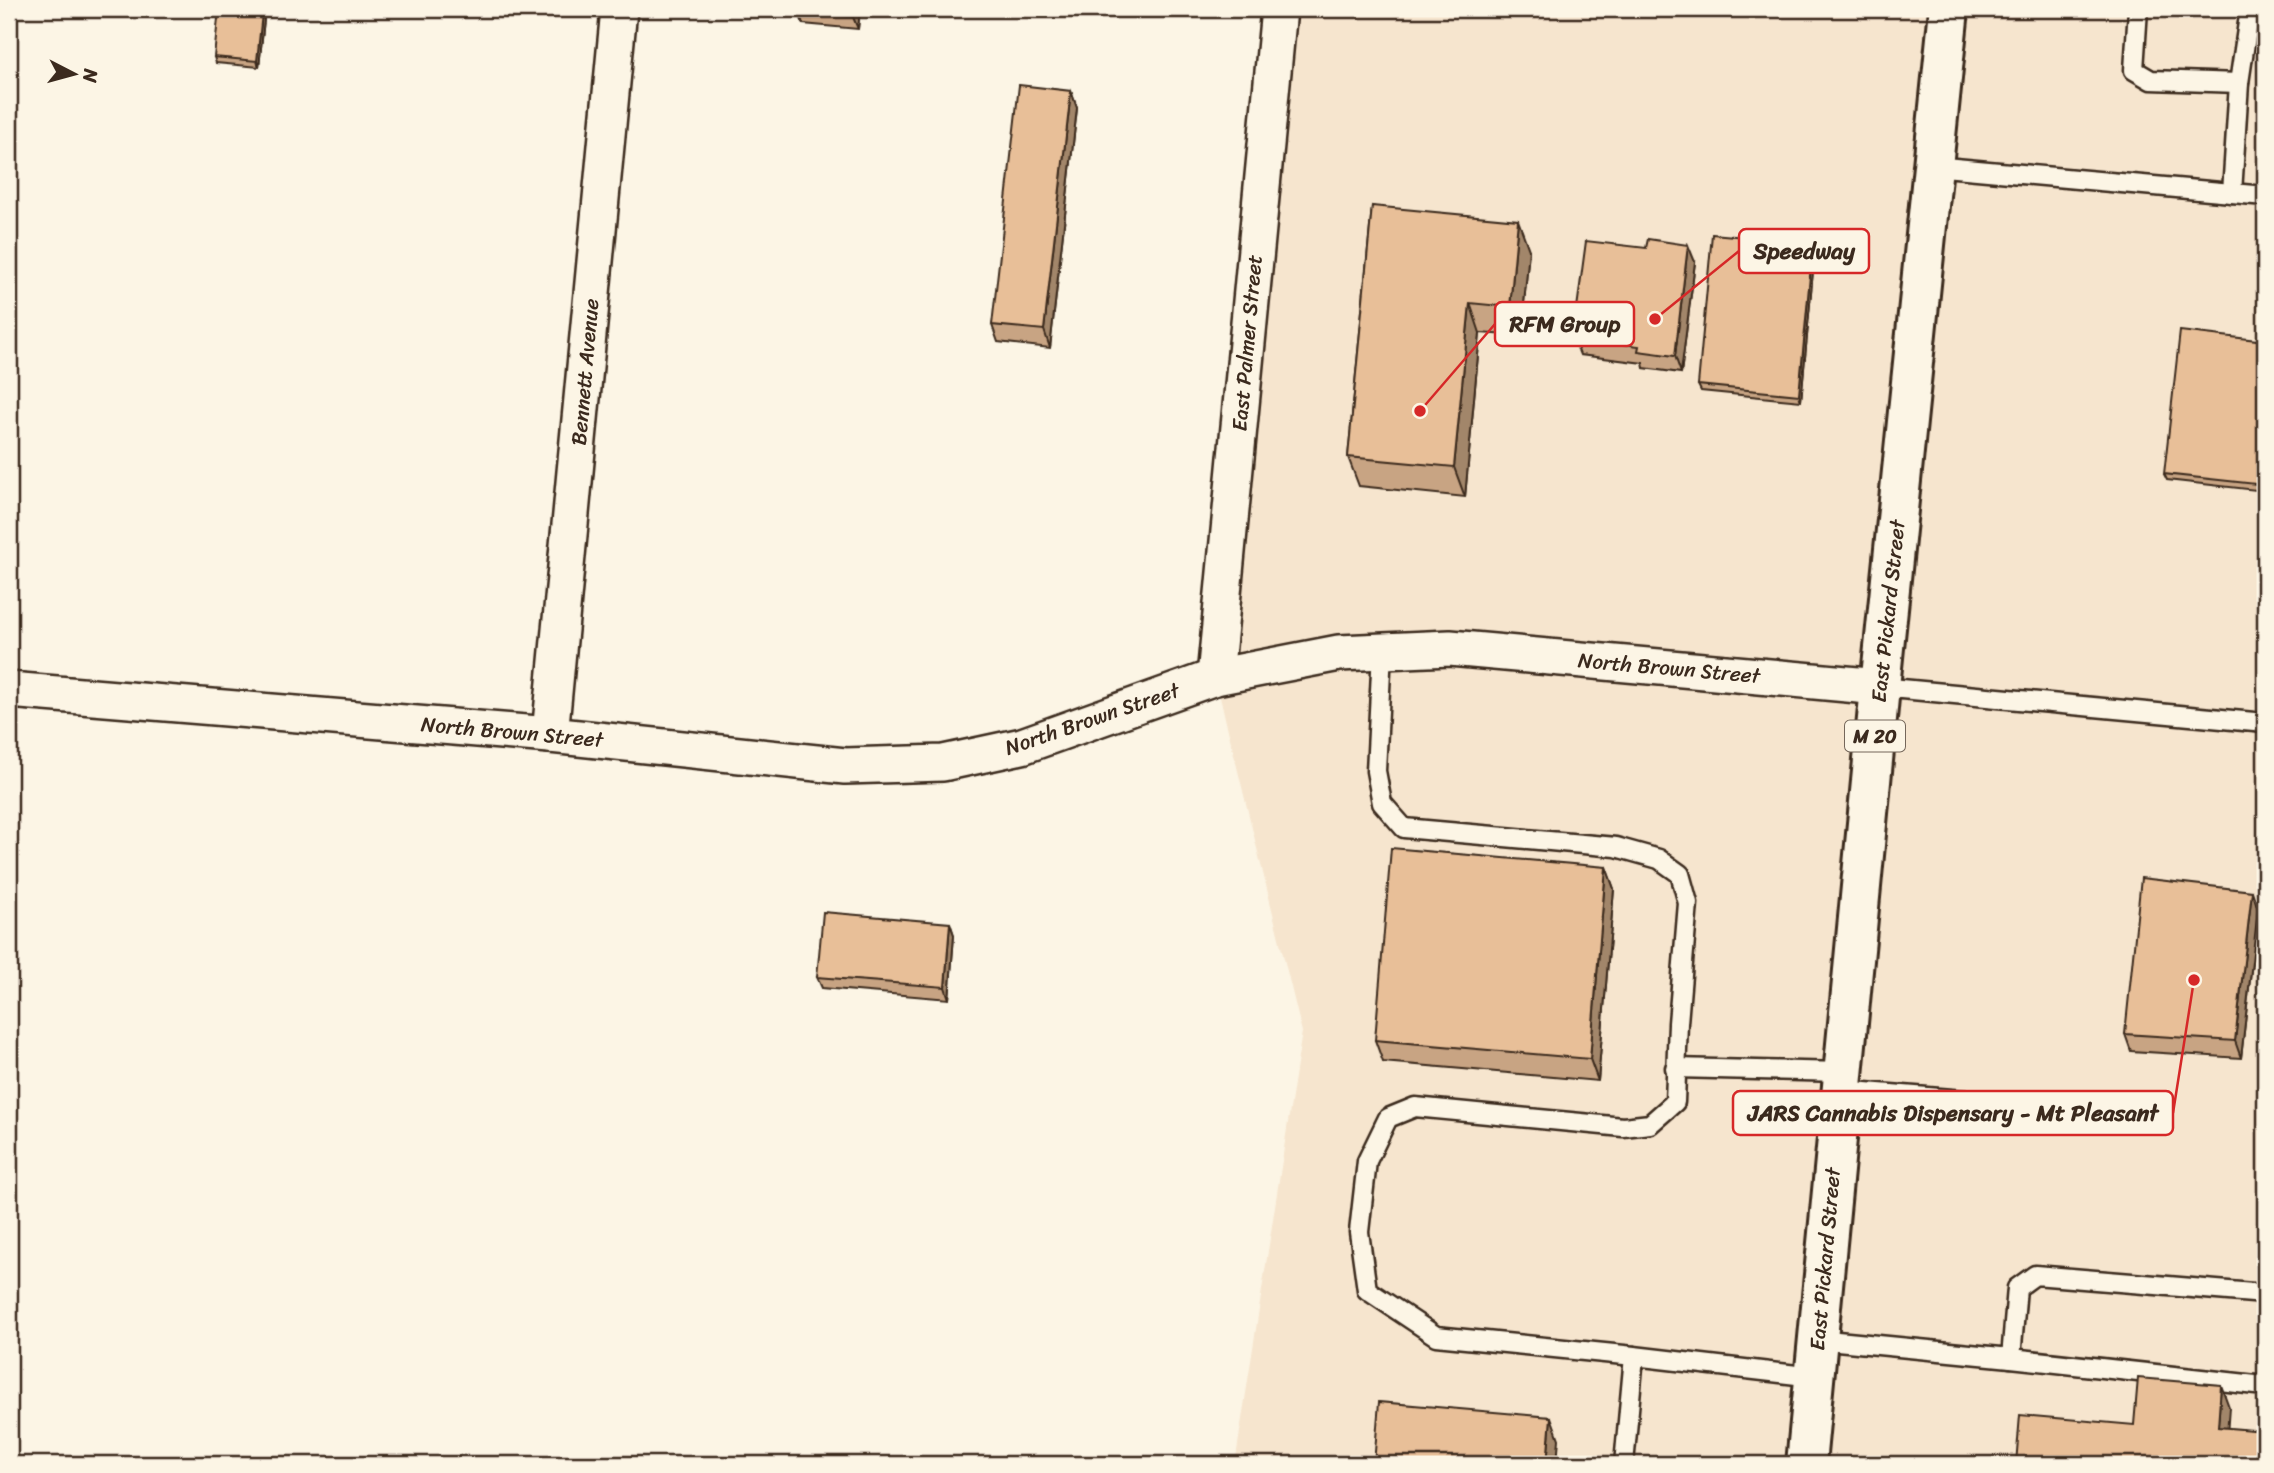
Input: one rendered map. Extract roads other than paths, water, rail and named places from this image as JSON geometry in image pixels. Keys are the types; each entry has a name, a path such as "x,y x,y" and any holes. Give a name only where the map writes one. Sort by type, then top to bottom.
{"main road":[{"name":"East Pickard Street","path":"1806,1464 1880,687 1949,9"}],"street":[{"name":"Bennett Avenue","path":"550,735 619,9"},
{"name":"East Palmer Street","path":"1215,677 1279,9"},
{"name":"North Brown Street","path":"9,690 550,735 845,766 943,764 1022,746 1215,677 1339,653 1450,648 1880,687"}],"lane":[{"path":"2138,9 2134,70 2151,80 2239,83"},
{"path":"2232,193 2239,83 2250,9"},
{"path":"1933,166 2265,197"},
{"path":"1382,651 1376,771 1382,803 1404,828 1616,847 1660,859 1680,874 1688,903 1675,1068 1675,1102 1650,1124 1623,1127 1415,1107 1388,1118 1367,1161 1359,1232 1367,1290 1436,1336 1814,1377"},
{"path":"1880,687 2265,723"},
{"path":"1675,1068 1842,1081 2027,1105"},
{"path":"2011,1358 2017,1288 2035,1275 2265,1294"},
{"path":"1817,1339 2265,1386"},
{"path":"1624,1464 1634,1356"}],"place":[{"name":"Speedway","path":"1655,319"},
{"name":"RFM Group","path":"1420,411"},
{"name":"JARS Cannabis Dispensary - Mt Pleasant","path":"2194,980"}]}
